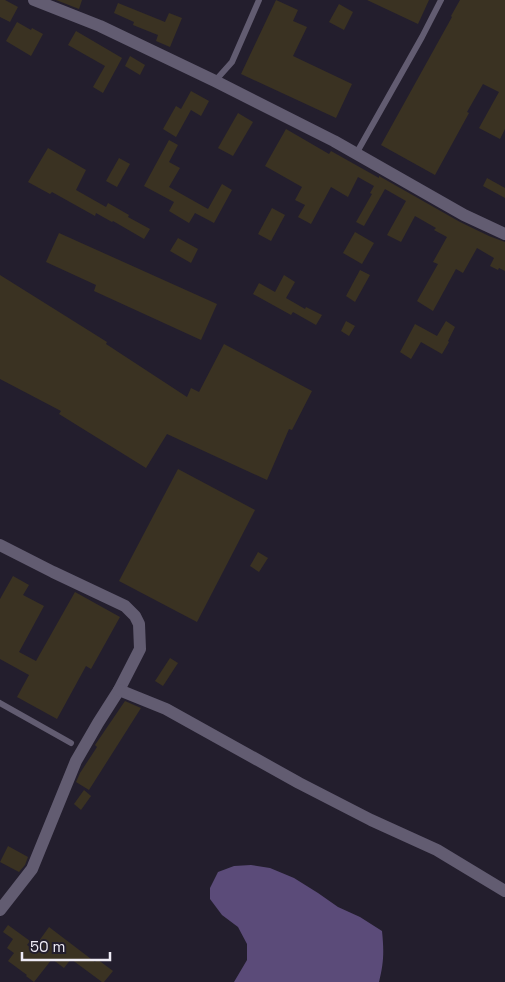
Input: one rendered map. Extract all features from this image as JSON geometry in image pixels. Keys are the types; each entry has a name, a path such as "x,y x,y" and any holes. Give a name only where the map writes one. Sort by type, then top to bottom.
{"street":[{"path":"34,0 100,26 215,81 334,142 464,215 505,234"},
{"path":"0,545 125,606 135,616 139,624 140,649 119,690 76,761 32,869 0,910"},
{"path":"119,690 166,709 299,783 363,816 437,850 505,891"}],"lane":[{"path":"215,81 232,62 259,0"},
{"path":"356,154 441,0"},
{"path":"0,703 71,743"}],"shaded area":[{"path":"251,865 270,868 294,878 338,907 360,917 382,931 383,956 379,982 234,982 247,960 247,944 238,927 222,915 210,899 210,888 218,872 234,866"}],"building":[{"path":"0,0 5,0 18,7 10,22 0,17"},
{"path":"56,0 82,0 79,9"},
{"path":"276,0 298,10 293,21 307,27 293,56 352,84 336,118 241,74"},
{"path":"367,0 429,0 418,24"},
{"path":"460,0 505,0 505,129 500,139 479,128 499,92 483,84 435,175 381,145"},
{"path":"118,3 165,22 169,13 182,18 170,47 156,41 158,35 133,25 134,22 114,13"},
{"path":"339,4 353,12 344,30 329,22"},
{"path":"17,22 43,34 31,56 6,41"},
{"path":"76,31 122,58 103,93 93,87 105,66 68,45"},
{"path":"130,56 145,65 140,75 125,66"},
{"path":"191,91 209,101 201,116 191,110 176,137 163,129 176,106 181,109"},
{"path":"238,113 253,122 233,156 218,148"},
{"path":"286,129 329,154 331,151 379,178 379,176 460,222 505,242 505,271 490,266 494,258 477,248 463,273 456,269 433,311 417,301 438,264 433,262 447,237 415,216 401,242 387,235 406,201 385,189 364,226 356,222 372,194 370,193 374,186 358,177 348,197 331,187 311,224 298,217 305,205 295,200 302,187 265,166"},
{"path":"169,140 178,145 169,162 180,168 169,187 208,209 222,184 232,190 214,223 195,213 189,223 169,211 174,202 144,186"},
{"path":"48,148 86,170 76,190 106,207 108,203 150,229 144,239 113,221 96,213 95,216 52,192 50,194 28,182"},
{"path":"119,158 130,164 117,187 106,181"},
{"path":"487,178 505,188 505,198 483,186"},
{"path":"272,208 285,215 271,241 258,234"},
{"path":"355,232 374,243 362,264 343,253"},
{"path":"59,233 217,304 201,340 94,291 96,285 46,262"},
{"path":"178,238 198,249 191,263 170,251"},
{"path":"360,270 370,275 355,302 346,296"},
{"path":"0,275 107,342 106,344 187,397 191,388 199,392 224,344 312,391 292,430 289,429 267,480 167,434 146,468 59,414 61,411 0,379"},
{"path":"284,275 295,282 286,298 305,309 306,307 322,315 316,325 293,312 291,315 253,294 259,283 275,292"},
{"path":"346,321 355,326 349,336 341,331"},
{"path":"446,321 455,327 442,354 421,342 411,359 400,352 415,324 437,336"},
{"path":"178,469 255,510 197,622 119,581"},
{"path":"258,552 268,558 259,572 250,566"},
{"path":"13,576 29,585 23,595 44,606 19,652 36,661 75,592 120,617 91,669 86,666 57,719 17,697 29,675 0,659 0,599"},
{"path":"170,658 178,663 163,686 155,681"},
{"path":"125,701 141,708 89,790 76,782 97,747 95,745"},
{"path":"84,790 91,796 81,810 74,804"},
{"path":"8,846 28,857 25,865 19,872 0,862"},
{"path":"8,925 30,941 27,945 31,948 32,946 34,948 49,927 95,962 97,959 113,971 102,982 71,959 64,968 52,959 34,982 8,961 14,953 7,948 13,939 3,932"}]}
